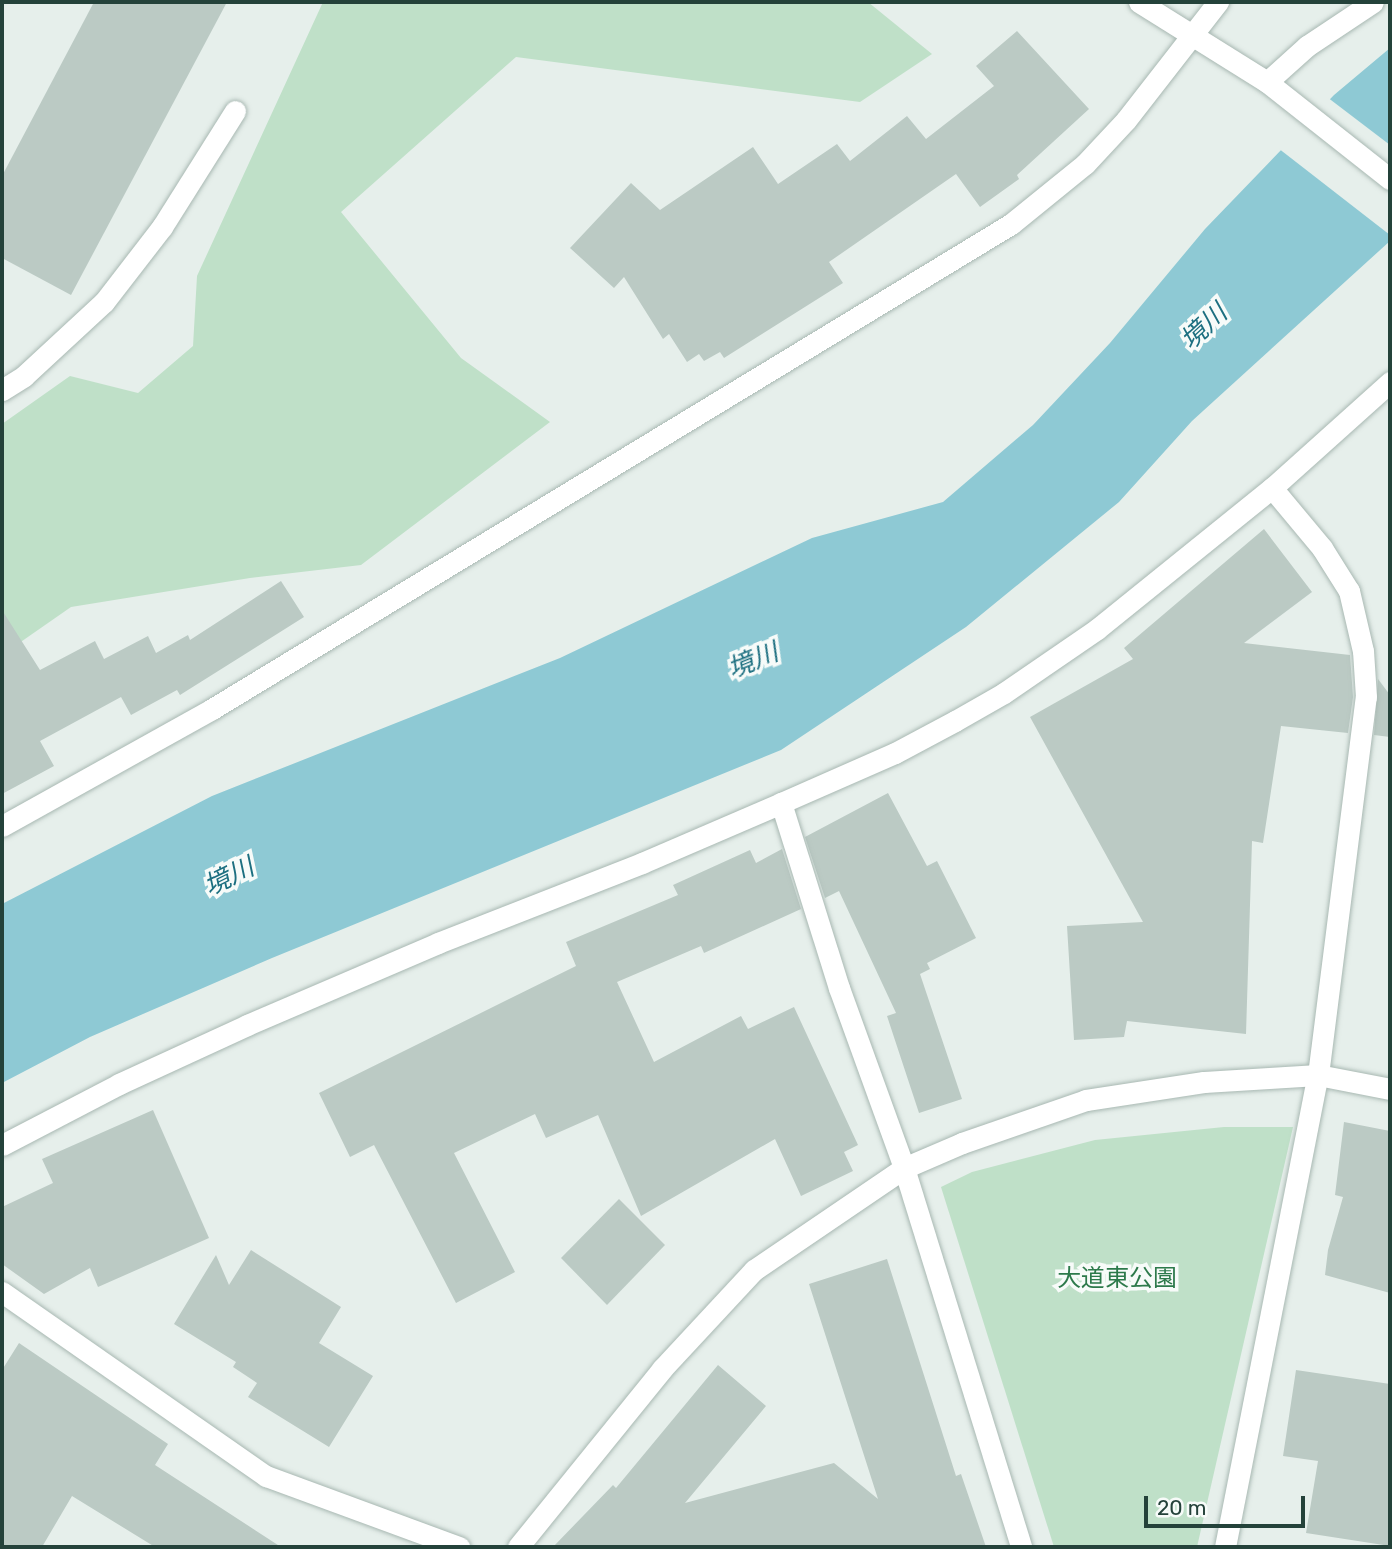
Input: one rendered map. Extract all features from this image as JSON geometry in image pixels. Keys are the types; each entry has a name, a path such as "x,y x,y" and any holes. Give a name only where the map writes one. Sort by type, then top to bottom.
{"street":[{"path":"1139,2 1275,88 1390,179"},
{"path":"2,826 212,709 1011,224 1085,164 1126,120 1218,2"},
{"path":"1275,88 1307,46 1373,2"},
{"path":"2,390 24,376 104,302 162,227 234,111"},
{"path":"2,1145 118,1084 247,1026 439,943 642,863 895,753 1004,693 1097,629 1272,488 1390,382"},
{"path":"1225,1547 1318,1075 1351,831 1366,686 1363,651 1349,591 1322,548 1272,488"},
{"path":"781,803 839,988 904,1168 1021,1547"},
{"path":"518,1547 662,1369 754,1270 904,1168 962,1143 1086,1100 1204,1082 1318,1075 1390,1089"},
{"path":"2,1292 266,1476 459,1547"}],"green space":[{"path":"323,2 868,2 932,54 860,102 516,57 341,212 461,358 550,422 361,565 250,578 71,607 2,655 2,424 70,376 138,393 193,346 197,276"},
{"name":"大道東公園","path":"1224,1127 1293,1127 1197,1547 1054,1547 941,1187 972,1172 1095,1140"}],"water":[{"name":"境川","path":"1390,48 1390,241 1192,421 1119,502 966,627 781,750 272,958 90,1037 2,1083 2,904 212,796 560,658 812,538 943,502 1033,425 1110,343 1205,229 1334,95"}],"pier":[{"path":"1327,97 1390,145 1390,235 1278,148"}],"building":[{"path":"94,2 227,2 71,295 2,258 2,176"},
{"path":"1017,31 1089,109 1017,175 1019,179 980,207 956,174 829,262 843,283 724,358 720,352 704,361 699,354 687,362 669,334 663,339 624,277 614,288 570,248 631,183 660,210 753,147 778,184 837,144 850,161 907,116 926,139 994,86 976,66"},
{"path":"1264,529 1312,592 1244,643 1350,655 1353,697 1348,733 1281,726 1263,843 1252,841 1246,1034 1127,1021 1124,1037 1074,1040 1067,926 1143,922 1030,717 1133,659 1124,648"},
{"path":"281,581 304,617 180,695 177,690 131,715 121,697 40,741 54,766 2,794 2,610 40,670 95,641 104,659 148,636 156,653 188,635 190,640"},
{"path":"1378,679 1390,695 1390,737 1374,735"},
{"path":"888,793 927,866 937,861 976,938 927,963 930,969 920,974 962,1099 919,1113 887,1016 896,1013 839,891 825,898 805,837"},
{"path":"782,849 801,909 704,953 701,946 617,982 654,1062 741,1016 748,1029 794,1007 858,1145 844,1152 853,1171 801,1196 775,1139 641,1216 598,1115 546,1138 535,1114 454,1153 515,1272 456,1303 374,1145 350,1157 319,1093 576,966 566,942 678,895 673,885 750,850 756,863"},
{"path":"153,1110 209,1238 98,1287 90,1268 44,1294 2,1264 2,1207 53,1183 42,1159"},
{"path":"1344,1122 1390,1131 1390,1293 1325,1275 1328,1250 1343,1197 1335,1195"},
{"path":"619,1199 665,1245 607,1305 561,1258"},
{"path":"251,1250 341,1307 319,1343 373,1376 329,1447 248,1397 257,1383 233,1367 236,1362 174,1324 216,1255 229,1285"},
{"path":"887,1259 956,1476 961,1474 986,1547 553,1547 613,1485 616,1488 718,1365 766,1406 685,1503 834,1463 878,1499 809,1284"},
{"path":"19,1343 168,1444 155,1465 281,1547 155,1547 72,1496 42,1547 2,1547 2,1370"},
{"path":"1296,1370 1390,1384 1390,1546 1306,1533 1318,1461 1283,1456"}]}
